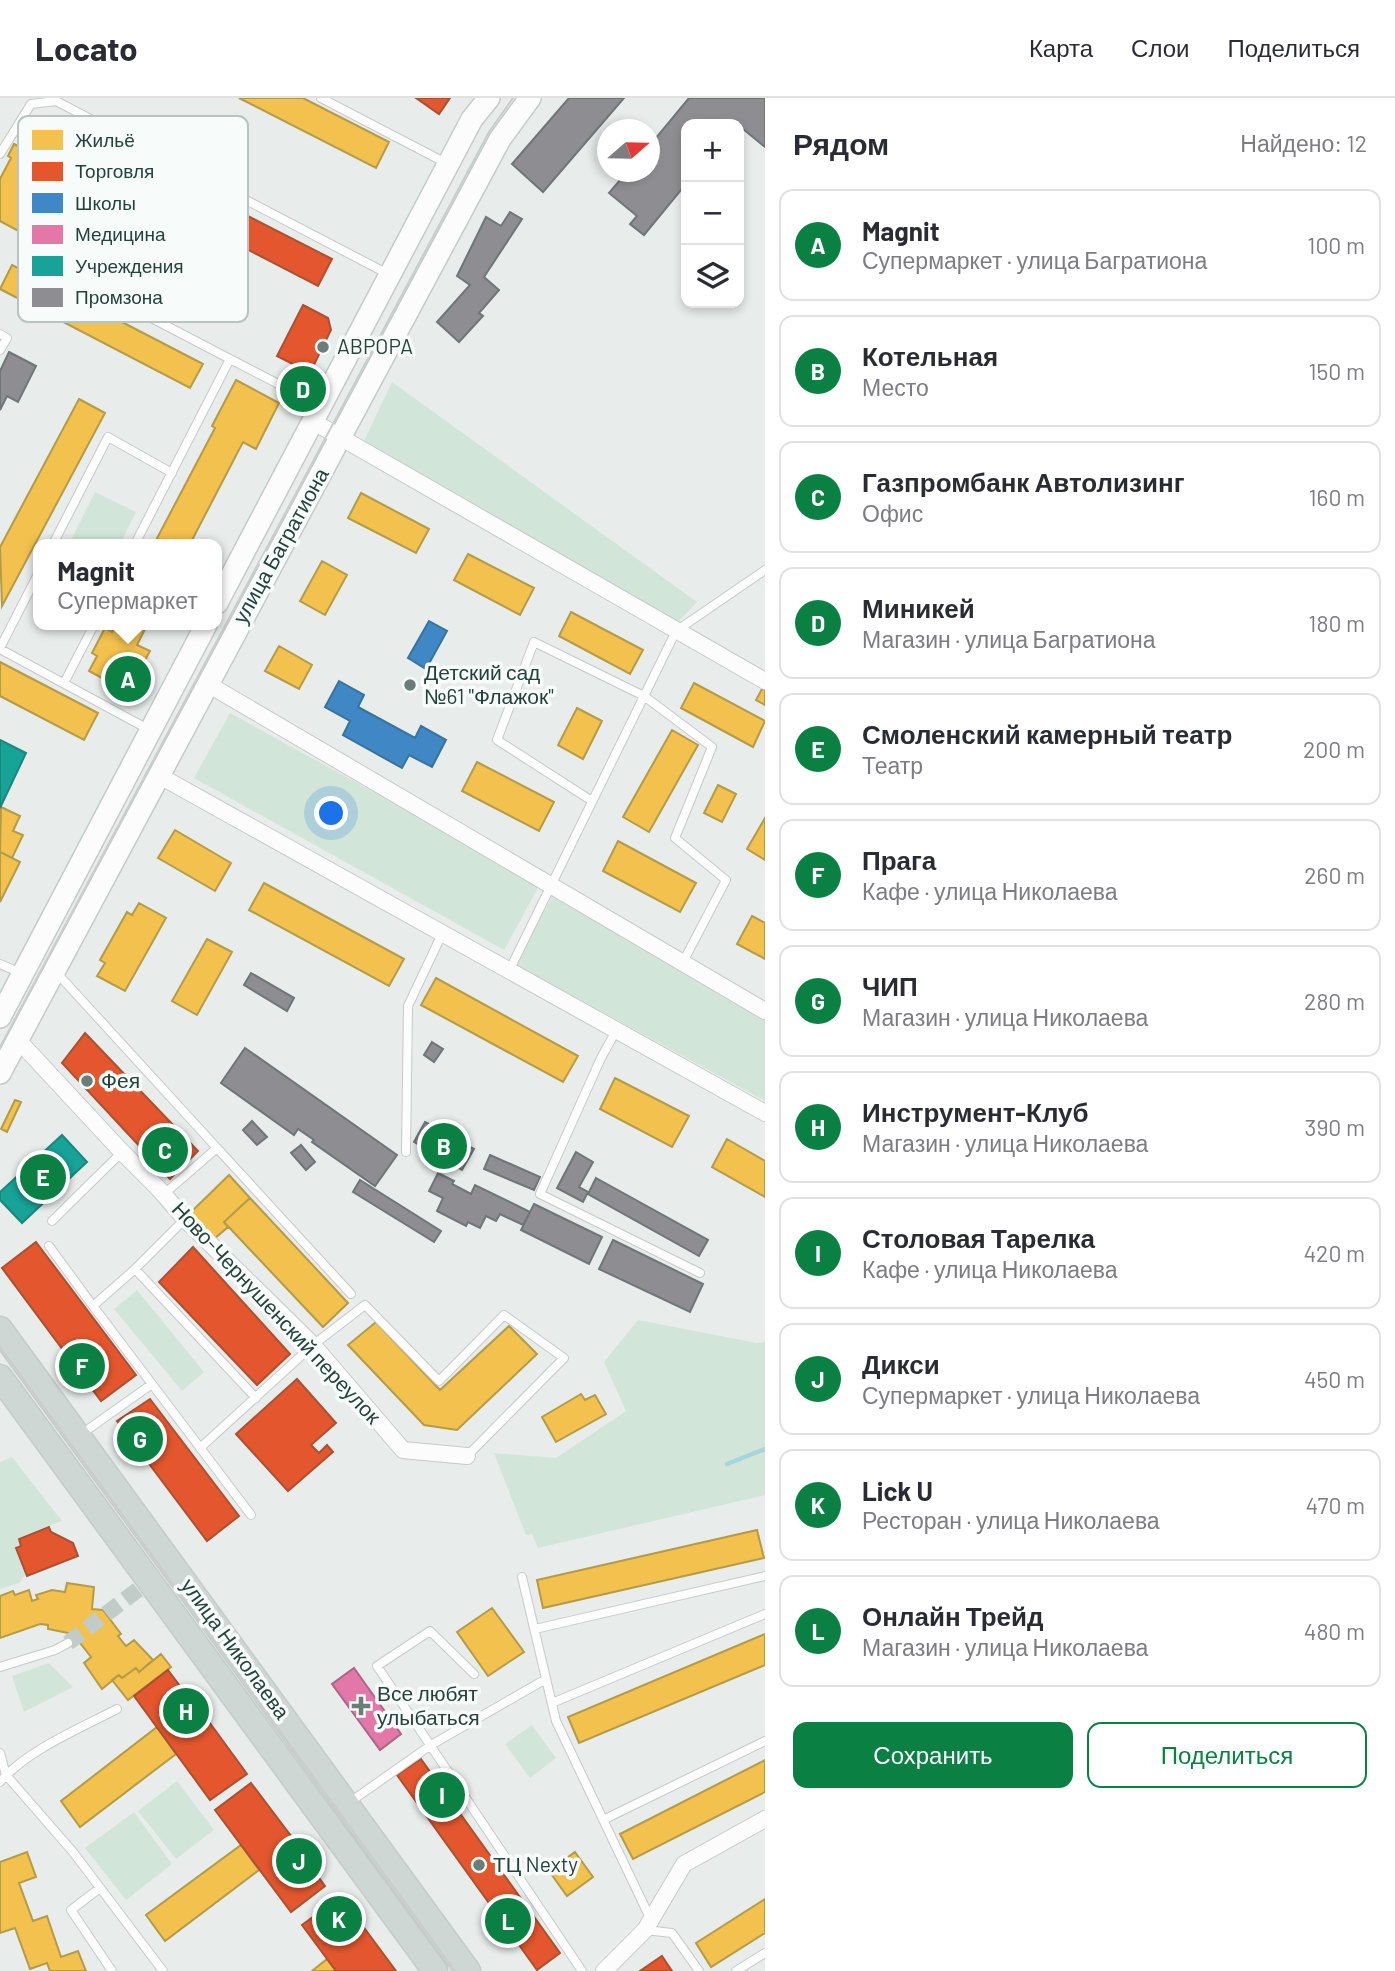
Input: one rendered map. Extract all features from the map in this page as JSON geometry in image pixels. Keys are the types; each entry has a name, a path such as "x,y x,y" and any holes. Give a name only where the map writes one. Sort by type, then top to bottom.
{"main road":[{"name":"улица Багратиона","path":"222,593 472,119 489,98"},
{"name":"улица Багратиона","path":"0,1073 206,683 342,436 500,139 530,98"},
{"name":"улица Багратиона","path":"0,1017 203,630"},
{"name":"улица Николаева","path":"0,1329 468,1971"},
{"name":"улица Николаева","path":"0,1377 435,1971"}],"street":[{"path":"316,413 342,436 765,681"},
{"path":"206,683 765,1011"},
{"path":"159,775 765,1113"},
{"name":"Ново-Чернушенский переулок","path":"18,1040 185,1219 313,1345 403,1450 467,1456"},
{"path":"148,1582 189,1588"},
{"path":"604,1971 648,1925 684,1864 765,1819"}],"lane":[{"path":"321,98 449,164"},
{"path":"24,116 33,101 57,101 86,116"},
{"path":"0,154 18,125"},
{"path":"248,201 390,275"},
{"path":"159,322 230,359 316,413"},
{"path":"0,334 7,338 0,350"},
{"path":"138,539 230,359"},
{"path":"56,539 108,437 172,473"},
{"path":"509,971 676,631 765,570"},
{"path":"33,584 0,649 151,730"},
{"path":"64,683 91,630"},
{"path":"592,801 497,740 534,642 644,696 712,747 675,838 726,880 683,962"},
{"path":"406,1152 408,1006 442,934"},
{"path":"0,964 23,974"},
{"path":"54,970 351,1294"},
{"path":"616,1031 601,1058 540,1195 700,1273"},
{"path":"164,1194 217,1148"},
{"path":"52,1222 122,1152"},
{"path":"93,1306 185,1219"},
{"path":"48,1246 251,1515"},
{"path":"135,1269 256,1398"},
{"path":"200,1448 313,1345 365,1305 439,1381 504,1315 564,1358 467,1456"},
{"path":"77,1437 152,1384"},
{"path":"535,1629 765,1576"},
{"path":"523,1577 556,1721 603,1820 648,1925 672,1933 699,1971"},
{"path":"552,1703 765,1614"},
{"path":"474,1674 430,1630 377,1666 582,1971"},
{"path":"0,1667 55,1650 68,1643"},
{"path":"347,1804 431,1745 547,1679"},
{"path":"3,1778 39,1751 117,1709"},
{"path":"603,1820 765,1741"},
{"path":"0,1753 3,1778 73,1852 163,1971"},
{"path":"100,1888 71,1910 112,1971"},
{"path":"736,1971 765,1953"}],"green space":[{"path":"392,382 697,602 674,626 364,441"},
{"path":"95,492 136,512 122,539 72,539"},
{"path":"230,713 540,884 504,950 194,778"},
{"path":"552,897 765,1017 765,1101 515,964"},
{"path":"137,1290 204,1372 182,1391 114,1309"},
{"path":"638,1320 757,1343 765,1342 765,1495 538,1548 532,1534 526,1535 494,1453 556,1458 626,1411 604,1362"},
{"path":"12,1457 62,1521 18,1538 20,1545 15,1548 25,1575 19,1583 0,1589 0,1462"},
{"path":"49,1663 73,1687 24,1712 12,1676"},
{"path":"532,1725 556,1758 530,1778 505,1744"},
{"path":"177,1781 214,1830 176,1859 138,1811"},
{"path":"134,1812 172,1864 126,1900 85,1848"}],"building: Жильё":[{"path":"239,98 303,98 389,142 376,168"},
{"path":"14,144 18,146 18,231 0,221 0,179 11,158 8,156"},
{"path":"12,265 18,268 18,298 0,289"},
{"path":"63,322 122,322 203,364 190,388"},
{"path":"236,380 279,403 256,449 243,442 193,539 157,539 215,428 212,426"},
{"path":"79,399 105,413 38,539 33,539 33,548 2,606 0,547"},
{"path":"361,493 429,529 416,553 348,518"},
{"path":"468,554 534,588 520,615 454,580"},
{"path":"322,561 347,575 325,615 300,601"},
{"path":"571,612 643,650 630,674 559,636"},
{"path":"104,630 144,630 137,645 150,651 128,692 89,671 97,656 92,653"},
{"path":"279,646 312,665 299,689 265,671"},
{"path":"0,662 98,713 84,740 0,696"},
{"path":"694,683 765,721 753,747 681,708"},
{"path":"762,689 765,690 765,705 756,700"},
{"path":"577,708 602,721 583,759 558,745"},
{"path":"672,730 698,745 649,832 623,817"},
{"path":"477,762 554,802 539,831 462,791"},
{"path":"718,785 736,794 722,822 704,813"},
{"path":"1,807 20,816 13,831 23,835 12,858 0,852"},
{"path":"765,818 765,860 747,849"},
{"path":"175,830 231,863 215,891 158,858"},
{"path":"618,841 696,883 680,912 603,871"},
{"path":"0,852 20,862 0,902"},
{"path":"264,883 404,959 389,986 249,910"},
{"path":"139,903 166,918 125,991 97,976 105,963 100,960 127,912 132,915"},
{"path":"752,916 765,923 765,959 737,944"},
{"path":"207,939 232,952 197,1015 172,1001"},
{"path":"436,978 578,1056 563,1082 421,1005"},
{"path":"615,1078 689,1116 672,1147 600,1109"},
{"path":"15,1100 21,1102 7,1132 1,1129"},
{"path":"727,1139 765,1161 765,1197 712,1167"},
{"path":"229,1175 250,1198 224,1222 228,1227 214,1239 190,1213"},
{"path":"250,1198 348,1303 323,1327 224,1222"},
{"path":"376,1322 440,1390 509,1326 537,1354 457,1430 424,1425 348,1345"},
{"path":"581,1394 585,1400 595,1395 606,1414 556,1442 542,1417"},
{"path":"757,1530 764,1558 543,1608 537,1580"},
{"path":"67,1583 94,1587 92,1609 103,1610 121,1634 118,1636 126,1646 134,1640 153,1660 139,1672 136,1668 122,1678 119,1675 102,1689 84,1663 91,1657 73,1634 48,1629 48,1625 40,1624 0,1638 0,1596 13,1591 15,1595 29,1590 32,1601 38,1599 36,1595 52,1590 65,1592"},
{"path":"492,1608 524,1652 488,1676 457,1632"},
{"path":"765,1634 765,1665 579,1743 568,1717"},
{"path":"161,1654 171,1667 128,1700 112,1680 119,1675 122,1678 136,1668 139,1672"},
{"path":"157,1727 176,1754 80,1827 61,1801"},
{"path":"765,1760 765,1792 633,1859 620,1834"},
{"path":"241,1845 259,1870 165,1941 146,1915"},
{"path":"27,1852 36,1877 19,1883 33,1921 47,1916 61,1957 78,1951 86,1971 50,1971 47,1963 30,1969 15,1928 0,1933 0,1862"},
{"path":"575,1852 593,1877 567,1896 549,1871"},
{"path":"765,1899 765,1933 711,1967 696,1943"},
{"path":"327,1959 336,1971 312,1971"}],"building: Торговля":[{"path":"416,98 450,98 439,114"},
{"path":"248,216 332,259 318,286 248,250"},
{"path":"303,305 328,318 331,330 310,373 277,356"},
{"path":"85,1033 198,1151 170,1179 62,1063"},
{"path":"36,1242 136,1375 101,1401 2,1268"},
{"path":"193,1247 290,1354 257,1385 159,1282"},
{"path":"297,1379 336,1423 311,1445 319,1453 327,1445 333,1452 288,1491 236,1434"},
{"path":"150,1399 239,1516 207,1541 117,1421"},
{"path":"49,1527 51,1532 73,1543 78,1556 27,1576 16,1548 21,1546 19,1539"},
{"path":"168,1670 247,1774 210,1800 134,1696"},
{"path":"421,1759 560,1953 537,1970 397,1775"},
{"path":"251,1783 309,1860 307,1861 325,1886 291,1912 215,1810"},
{"path":"339,1898 396,1971 336,1971 302,1925"},
{"path":"662,1956 672,1971 640,1971"}],"building: Школы":[{"path":"429,621 447,631 426,669 408,658"},
{"path":"339,681 364,695 358,707 415,738 421,726 446,740 432,767 409,755 402,768 343,735 350,721 325,707"}],"building: Медицина":[{"path":"354,1668 401,1734 380,1750 332,1684"}],"building: Учреждения":[{"path":"0,740 26,753 0,808"},
{"path":"62,1135 87,1162 22,1223 0,1200 0,1192"}],"building: Промзона":[{"path":"569,98 624,98 606,119 597,119 597,129 543,192 512,164"},
{"path":"689,98 765,98 765,147 744,130 744,119 681,119 681,190 644,235 630,224 637,216 609,193 618,182 660,182 660,133"},
{"path":"510,212 522,219 484,277 499,290 479,313 483,316 459,342 437,322 470,285 457,276 486,217 501,226"},
{"path":"9,352 36,366 18,402 7,396 0,410 0,371"},
{"path":"251,973 294,998 287,1011 244,985"},
{"path":"432,1042 443,1049 434,1062 424,1055"},
{"path":"245,1048 397,1155 375,1186 312,1142 314,1140 298,1129 294,1135 221,1083"},
{"path":"252,1121 267,1137 257,1145 243,1130"},
{"path":"425,1122 474,1149 462,1170 414,1142"},
{"path":"301,1145 315,1162 306,1170 291,1153"},
{"path":"576,1152 593,1162 579,1187 588,1192 583,1202 557,1188"},
{"path":"490,1155 540,1177 534,1190 484,1169"},
{"path":"438,1173 471,1194 475,1185 530,1212 523,1225 500,1214 496,1221 486,1216 480,1228 468,1222 466,1226 437,1211 443,1198 429,1191"},
{"path":"596,1178 708,1240 699,1256 588,1194"},
{"path":"360,1180 441,1231 434,1242 353,1192"},
{"path":"534,1204 602,1237 589,1264 521,1230"},
{"path":"613,1240 703,1284 690,1312 599,1269"}],"waterway":[{"path":"727,1464 765,1449"}],"tunnel":[{"path":"68,1643 148,1582"}],"tram line":[{"path":"0,1047 489,132 513,98"},
{"path":"0,1347 455,1971"}],"place":[{"name":"ABPOPA","path":"323,347"},
{"name":"Миникей","path":"303,389"},
{"name":"Magnit","path":"128,679"},
{"name":"Детский сад №61 \"Флажок\"","path":"410,685"},
{"name":"Фея","path":"87,1081"},
{"name":"Котельная","path":"444,1146"},
{"name":"Газпромбанк Автолизинг","path":"165,1150"},
{"name":"Смоленский камерный театр","path":"43,1177"},
{"name":"Прага","path":"82,1366"},
{"name":"ЧИП","path":"140,1439"},
{"name":"Все любят улыбаться","path":"361,1706"},
{"name":"Инструмент-Клуб","path":"186,1711"},
{"name":"Столовая Тарелка","path":"442,1795"},
{"name":"Дикси","path":"299,1861"},
{"name":"ТЦ Nexty","path":"479,1865"},
{"name":"Lick U","path":"339,1919"},
{"name":"Онлайн Трейд","path":"508,1921"}]}
